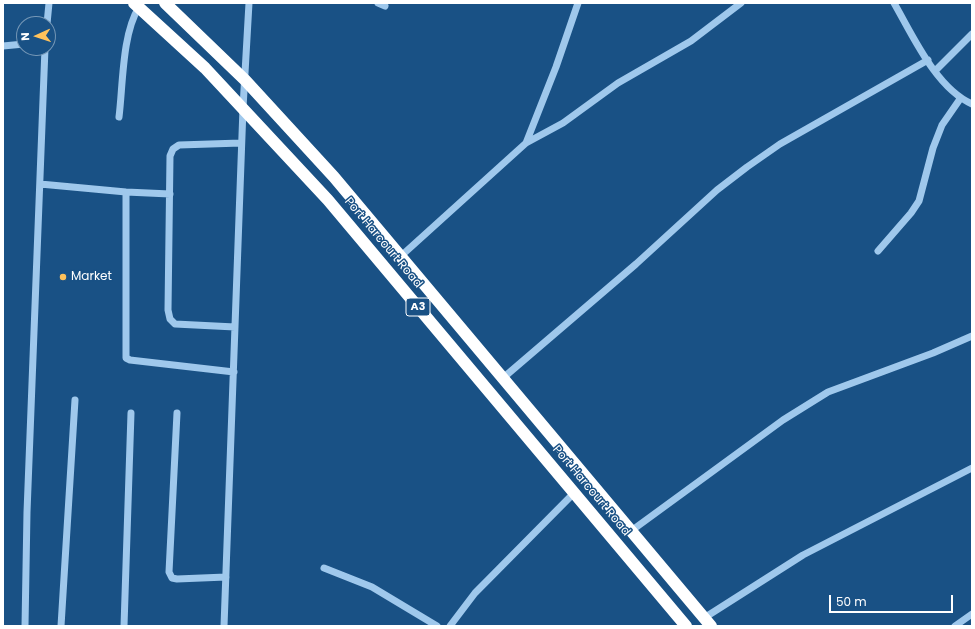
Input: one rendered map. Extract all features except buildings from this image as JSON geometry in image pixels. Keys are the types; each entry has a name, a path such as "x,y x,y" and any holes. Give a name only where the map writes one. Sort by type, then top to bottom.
{"highway":[{"name":"Port Harcourt Road","path":"164,3 245,80 334,177 707,622"},
{"name":"Port Harcourt Road","path":"136,5 205,68 328,200 686,626"}],"street":[{"path":"48,16 49,3"},
{"path":"224,626 241,143 249,3"},
{"path":"526,143 556,67 578,3"},
{"path":"401,256 526,143 563,123 618,83 691,41 741,3"},
{"path":"894,3 936,71 960,99 972,104"},
{"path":"119,117 127,41 130,24 136,5"},
{"path":"936,71 972,34"},
{"path":"3,46 16,45"},
{"path":"25,626 27,512 45,56"},
{"path":"503,378 636,264 717,190 747,167 780,144 928,60"},
{"path":"878,251 920,201 933,148 942,124 960,99"},
{"path":"235,327 175,324 170,319 168,310 170,156 173,149 179,145 241,143"},
{"path":"40,184 126,192 170,194"},
{"path":"126,192 126,358 130,360 234,372"},
{"path":"631,531 783,420 828,392 933,354 972,336"},
{"path":"62,626 75,400"},
{"path":"124,626 131,413"},
{"path":"178,413 169,572 172,578 177,579 226,577"},
{"path":"707,622 802,555 972,468"},
{"path":"450,626 475,593 574,493"},
{"path":"324,568 372,587 437,626"},
{"path":"955,626 972,614"}],"place":[{"name":"Market","path":"63,277"}]}
